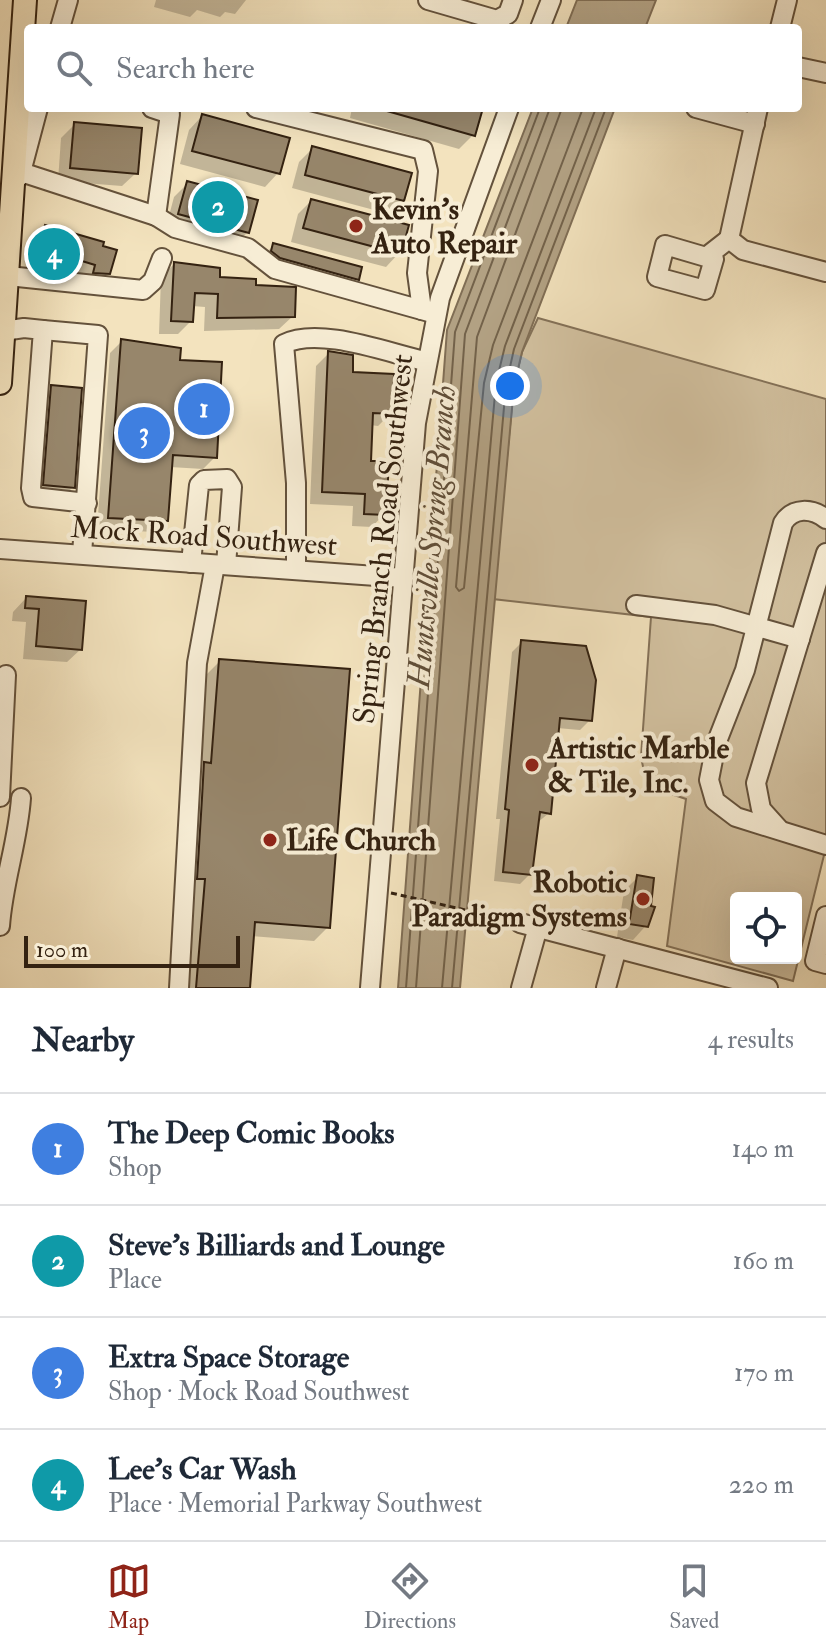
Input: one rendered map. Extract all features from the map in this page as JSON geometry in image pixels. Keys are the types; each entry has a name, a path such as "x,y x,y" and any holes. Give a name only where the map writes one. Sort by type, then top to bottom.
{"main road":[{"path":"25,0 25,24"},
{"path":"0,383 24,68"}],"street":[{"path":"61,24 68,0"},
{"path":"428,0 497,20 508,14 513,0"},
{"path":"542,24 551,0"},
{"path":"781,24 787,0"},
{"path":"802,68 826,73"},
{"path":"13,202 37,112"},
{"path":"156,216 177,112"},
{"path":"272,112 423,150 428,171 417,273 429,312"},
{"name":"Spring Branch Road Southwest","path":"370,988 416,423 429,312 507,112"},
{"path":"706,257 729,239 757,116 726,112"},
{"path":"21,172 156,216 175,228 248,248 275,269 429,312"},
{"path":"729,239 743,250 826,272"},
{"path":"8,276 143,290 153,281 162,258"},
{"path":"3,331 24,328 98,335 82,554"},
{"path":"43,330 31,488 33,497 87,503"},
{"path":"296,570 296,483 284,344 292,340 327,338 425,361"},
{"path":"179,988 197,663 220,565 232,487 227,479 204,480 199,485 191,563"},
{"path":"826,519 805,511 786,518 745,670 716,744 709,780 715,801 724,811 826,845"},
{"name":"Mock Road Southwest","path":"0,549 404,578"},
{"path":"781,831 761,809 756,783 826,553"},
{"path":"636,605 715,615 800,639"},
{"path":"0,797 6,675"},
{"path":"0,926 5,877 19,834 21,798"},
{"path":"826,916 815,961 826,964"},
{"path":"521,988 529,925 768,988"},
{"path":"606,988 617,948"},
{"path":"689,988 694,968"}],"path":[{"path":"390,893 529,925"}],"shaded area":[{"path":"538,318 826,399 826,847 802,944 802,892 730,892 730,964 667,946 686,799 647,786 641,757 651,617 493,599 514,386 522,352"},
{"path":"732,964 797,964 793,981"}],"water":[{"path":"577,0 656,0 647,24 568,24"},
{"path":"531,112 613,112 522,352 514,386 460,988 398,988 447,330"}],"building":[{"path":"391,112 482,112 475,136"},
{"path":"202,114 290,138 280,174 192,151"},
{"path":"74,122 142,128 138,174 70,168"},
{"name":"Kevin's Auto Repair","path":"312,146 412,173 404,201 305,175"},
{"path":"187,181 258,200 249,233 178,214"},
{"name":"Kevin's Auto Repair","path":"311,199 409,225 401,254 303,228"},
{"path":"45,225 104,242 103,246 117,250 110,274 93,273 95,265 69,257 67,264 37,256"},
{"path":"273,243 362,267 359,280 280,258 271,251"},
{"path":"174,262 220,268 220,277 256,279 256,285 296,287 295,317 217,318 218,294 195,293 193,322 171,321"},
{"path":"121,339 181,348 180,360 222,362 217,458 173,455 168,521 108,518"},
{"path":"328,351 353,355 353,372 394,374 393,414 373,413 371,461 389,461 386,515 364,514 365,494 322,492"},
{"path":"51,385 82,388 75,488 43,485"},
{"path":"26,596 86,601 82,650 36,646 39,609 25,608"},
{"name":"Artistic Marble & Tile, Inc.","path":"521,640 586,646 596,680 592,721 560,718 551,814 540,812 532,875 503,872 509,810 505,809"},
{"path":"219,659 350,669 330,928 255,922 250,988 196,988 205,879 197,879 204,762 211,763"},
{"name":"Robotic Paradigm Systems","path":"637,875 654,878 651,906 655,907 648,927 629,924"}],"place":[{"name":"Steve's Billiards and Lounge","path":"218,207"},
{"name":"Kevin's Auto Repair","path":"356,226"},
{"name":"Lee's Car Wash","path":"54,254"},
{"name":"The Deep Comic Books","path":"204,409"},
{"name":"Extra Space Storage","path":"144,433"},
{"name":"Artistic Marble & Tile, Inc.","path":"532,765"},
{"name":"Life Church","path":"270,840"},
{"name":"Robotic Paradigm Systems","path":"643,899"}],"water label":[{"name":"Huntsville Spring Branch","path":"431,537"}]}
